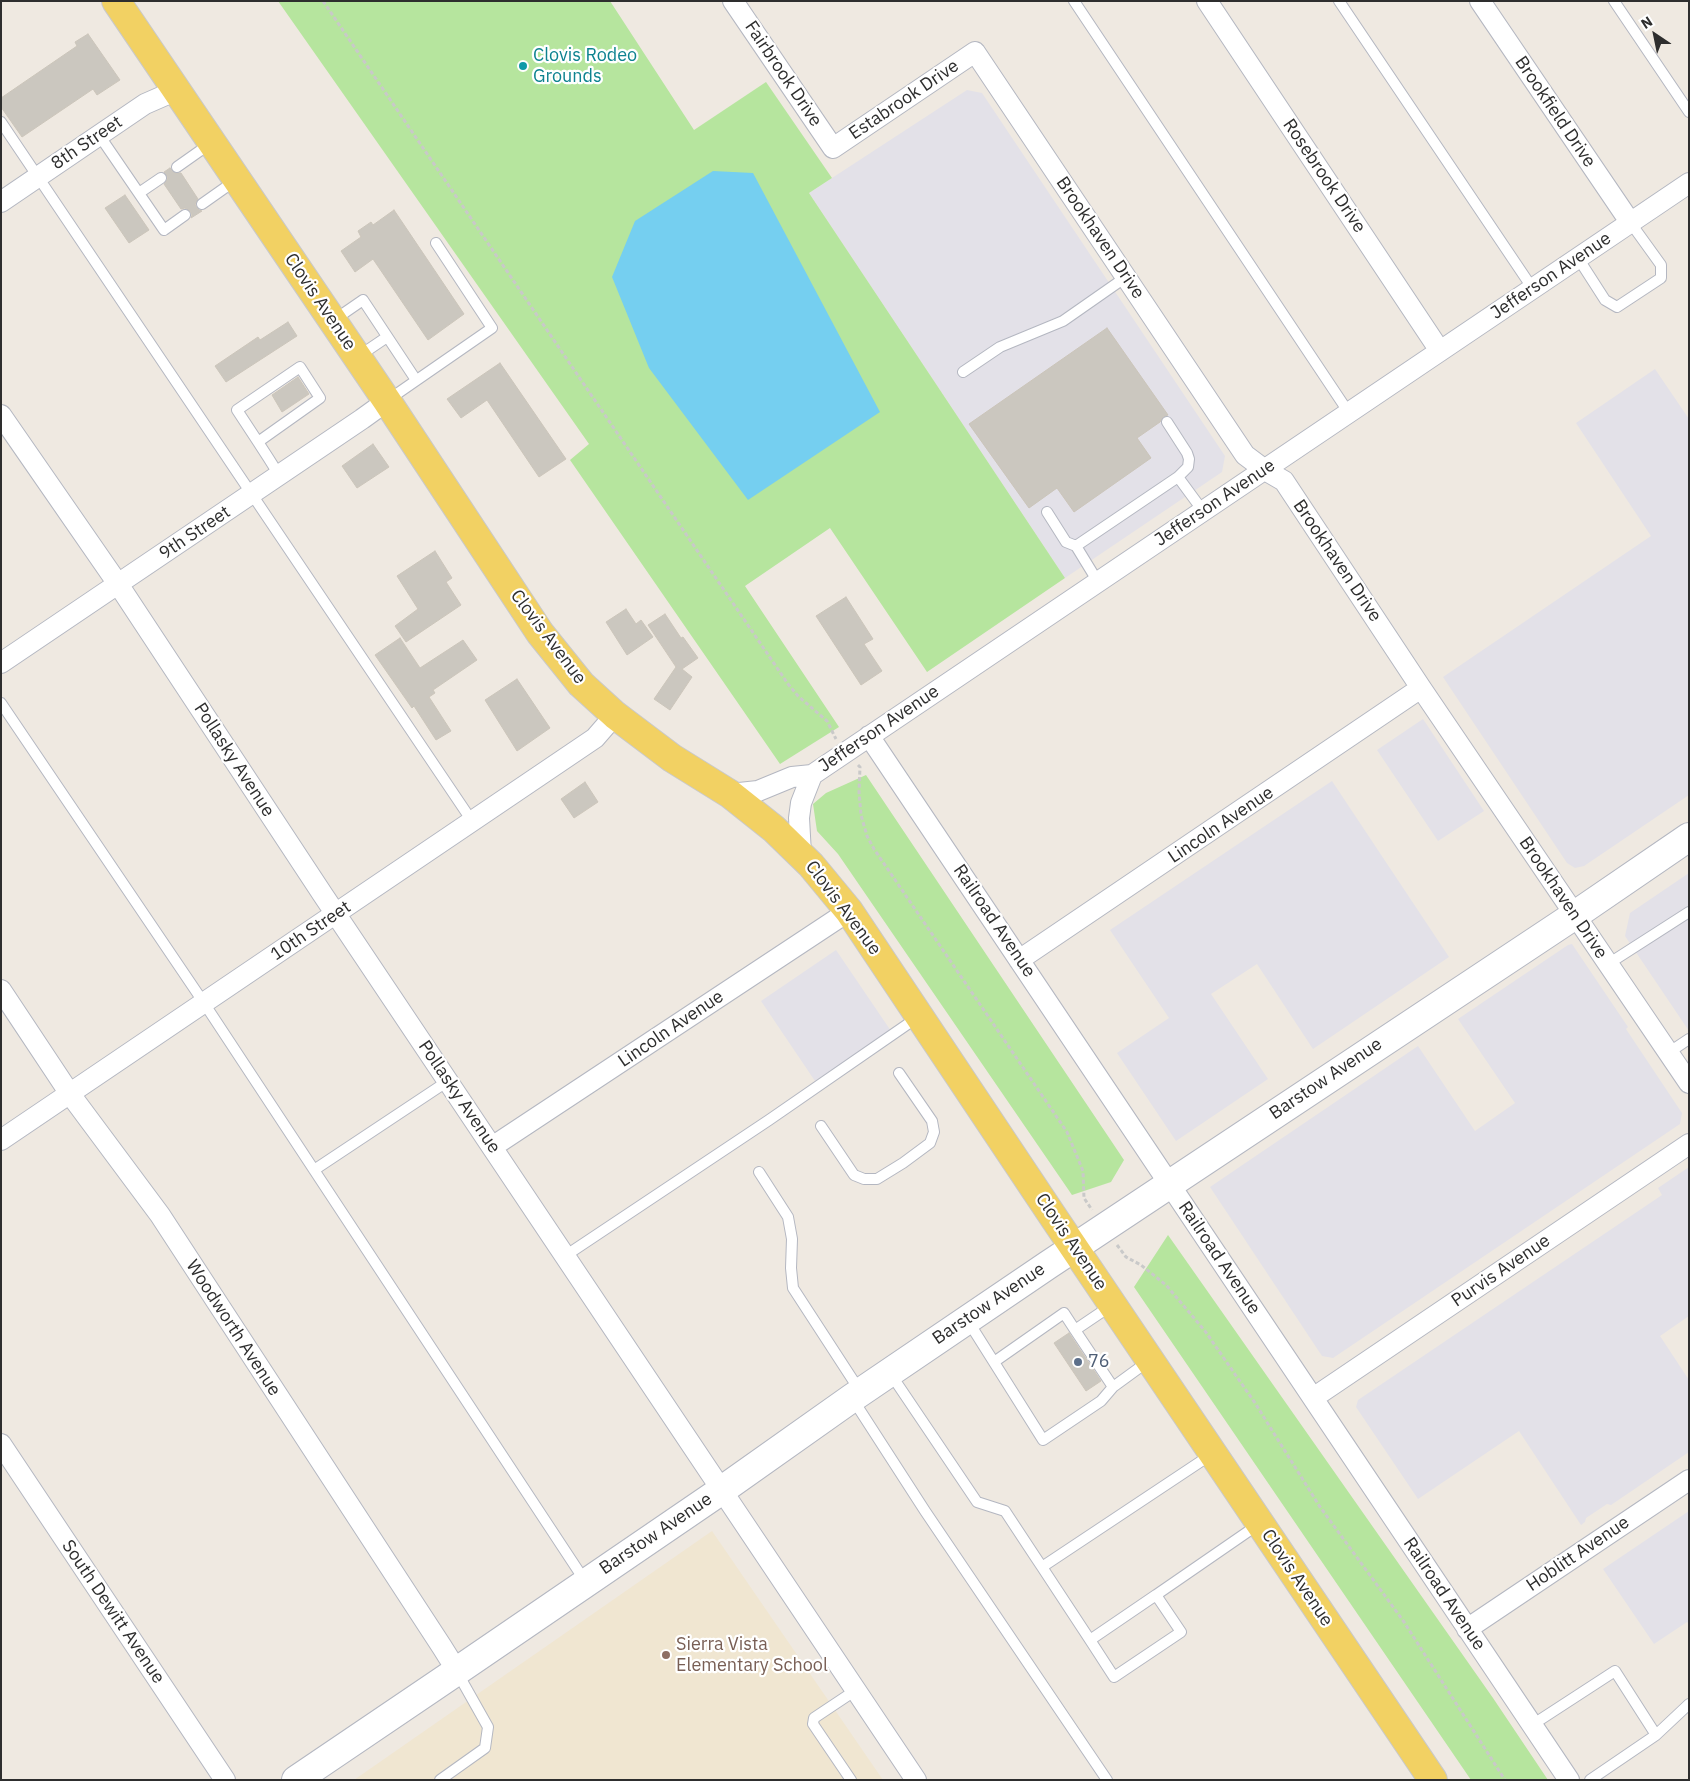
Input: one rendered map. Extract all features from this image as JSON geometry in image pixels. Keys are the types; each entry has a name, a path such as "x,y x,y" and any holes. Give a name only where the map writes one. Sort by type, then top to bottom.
{"main road":[{"name":"Clovis Avenue","path":"116,1 387,400 540,633 581,684 615,715 672,758 730,794 774,829 801,854 849,911 1433,1780"},
{"name":"Barstow Avenue","path":"296,1780 722,1490 856,1395 1074,1247 1575,915 1689,837"}],"street":[{"name":"Fairbrook Drive","path":"733,1 833,148"},
{"name":"Rosebrook Drive","path":"1207,1 1440,351"},
{"name":"Brookfield Drive","path":"1480,1 1630,222"},
{"name":"Estabrook Drive","path":"833,148 975,52"},
{"name":"Brookhaven Drive","path":"975,52 1245,455 1284,482 1421,688 1689,1083"},
{"name":"8th Street","path":"1,202 145,104 177,90"},
{"name":"Jefferson Avenue","path":"730,794 758,791 792,777 812,774 1689,183"},
{"name":"9th Street","path":"1,664 387,400"},
{"name":"Pollasky Avenue","path":"1,415 118,584 336,914 916,1780"},
{"name":"Lincoln Avenue","path":"1019,960 1072,926 1421,688"},
{"name":"10th Street","path":"1,1140 595,738 615,715"},
{"name":"Railroad Avenue","path":"869,736 1569,1780"},
{"path":"801,854 799,818 812,774"},
{"name":"Lincoln Avenue","path":"492,1147 849,911"},
{"name":"Woodworth Avenue","path":"1,990 70,1094 160,1215 442,1647 456,1672"},
{"name":"Purvis Avenue","path":"1313,1398 1689,1144"},
{"name":"South Dewitt Avenue","path":"1,1444 225,1780"},
{"name":"Hoblitt Avenue","path":"1467,1629 1689,1480"}],"lane":[{"path":"1074,1 1349,413"},
{"path":"1339,1 1532,289"},
{"path":"1614,1 1689,112"},
{"path":"1,122 472,821"},
{"path":"99,135 164,230 185,215"},
{"path":"177,167 212,142"},
{"path":"139,193 161,178"},
{"path":"202,204 237,180"},
{"path":"1578,258 1605,300 1617,307 1661,278 1660,265 1630,222"},
{"path":"387,400 492,328 436,243"},
{"path":"963,372 1000,347 1063,321 1126,277"},
{"path":"333,320 363,300 416,380"},
{"path":"357,357 387,337"},
{"path":"258,442 320,398 300,368 237,410 279,475"},
{"path":"1076,546 1178,477 1188,467 1189,458 1187,453 1167,422"},
{"path":"1178,477 1203,511"},
{"path":"1047,512 1066,542 1076,546 1098,582"},
{"path":"1,703 204,1003 586,1582"},
{"path":"1608,964 1689,912"},
{"path":"565,1256 919,1016"},
{"path":"1668,1053 1689,1039"},
{"path":"821,1126 854,1175 864,1180 877,1180 903,1163 930,1143 934,1132 932,1121 899,1073"},
{"path":"314,1170 448,1080"},
{"path":"759,1172 788,1217 792,1239 791,1268 793,1288 925,1511 1107,1780"},
{"path":"1075,1330 1113,1305"},
{"path":"994,1362 1064,1313 1113,1386"},
{"path":"967,1320 1043,1440 1101,1401 1113,1386 1150,1360"},
{"path":"890,1372 977,1502 1005,1511 1114,1677 1181,1632 1156,1595"},
{"path":"1042,1567 1213,1453"},
{"path":"1090,1640 1260,1523"},
{"path":"1532,1725 1615,1671 1656,1735"},
{"path":"440,1780 485,1748 488,1727 456,1672"},
{"path":"851,1780 813,1724 814,1718 856,1690"},
{"path":"1590,1780 1656,1735 1689,1704"}],"path":[{"path":"323,1 788,684 798,696 827,722 834,737 860,767 859,792 861,815 867,836 874,850 1067,1132 1083,1172 1084,1198 1126,1257 1141,1265 1166,1285 1204,1330 1255,1403 1320,1507 1404,1622 1506,1780"}],"shaded area":[{"path":"967,90 982,93 1225,456 1222,472 1065,578 809,193"},
{"path":"1655,369 1689,419 1689,795 1584,866 1575,868 1567,863 1443,677 1651,536 1576,423"},
{"path":"1423,719 1484,811 1438,841 1377,750"},
{"path":"1332,781 1449,957 1313,1049 1257,964 1211,994 1268,1079 1176,1141 1117,1053 1169,1018 1110,930"},
{"path":"1689,873 1689,1031 1625,936 1630,913"},
{"path":"1572,944 1628,1027 1626,1029 1682,1113 1680,1124 1333,1358 1322,1356 1210,1187 1418,1046 1475,1131 1515,1103 1458,1019"},
{"path":"836,950 891,1031 815,1081 761,1001"},
{"path":"1689,1167 1689,1316 1660,1336 1689,1380 1689,1452 1611,1505 1607,1504 1586,1518 1585,1522 1581,1525 1519,1431 1418,1499 1356,1407 1358,1400 1662,1195 1658,1188"},
{"path":"1689,1511 1689,1624 1687,1622 1654,1644 1603,1569"},
{"name":"Sierra Vista Elementary School","path":"712,1531 883,1780 354,1780"}],"green space":[{"path":"278,1 610,1 694,130 766,82 832,178 809,193 1065,578 927,672 830,528 745,586 839,727 780,764 570,460 589,444"},
{"path":"866,775 1124,1160 1111,1182 1072,1195 838,854 817,831 813,804 826,793"},
{"path":"1168,1235 1493,1698 1548,1780 1471,1780 1134,1287"}],"water":[{"path":"713,171 753,173 880,412 748,500 649,368 612,277 635,221"}],"building":[{"path":"88,34 120,80 97,95 93,89 22,137 1,107 1,98 77,46 75,42"},
{"path":"170,168 175,173 181,173 198,199 195,205 202,211 191,218 190,211 185,208 181,209 164,184 168,178 164,172"},
{"path":"125,195 149,230 129,243 105,208"},
{"path":"394,210 464,314 428,340 373,259 355,272 341,251 361,237 358,231 371,222 373,225"},
{"path":"288,322 297,336 226,382 215,366 258,337 260,340"},
{"path":"1107,328 1168,415 1137,438 1151,458 1074,512 1057,488 1029,508 969,424"},
{"path":"500,363 566,459 539,477 487,400 461,418 447,399"},
{"path":"298,377 309,394 282,412 272,395"},
{"path":"373,444 389,467 357,488 342,466"},
{"path":"435,551 452,578 446,582 461,605 406,642 395,626 418,609 397,576"},
{"path":"846,597 873,639 864,644 882,671 861,685 816,616"},
{"path":"626,609 636,624 641,620 653,637 627,655 606,622"},
{"path":"665,614 681,638 683,637 698,658 682,669 692,677 670,710 654,699 676,667 648,625"},
{"path":"400,638 420,668 463,640 477,660 433,690 435,693 429,697 451,731 436,740 414,706 412,708 375,655"},
{"path":"517,679 550,728 517,751 485,700"},
{"path":"585,782 598,802 574,818 561,799"},
{"path":"1069,1333 1101,1381 1086,1391 1054,1343"}],"place":[{"name":"Clovis Rodeo Grounds","path":"523,66"},
{"name":"76","path":"1078,1362"},
{"name":"Sierra Vista Elementary School","path":"666,1655"}]}
